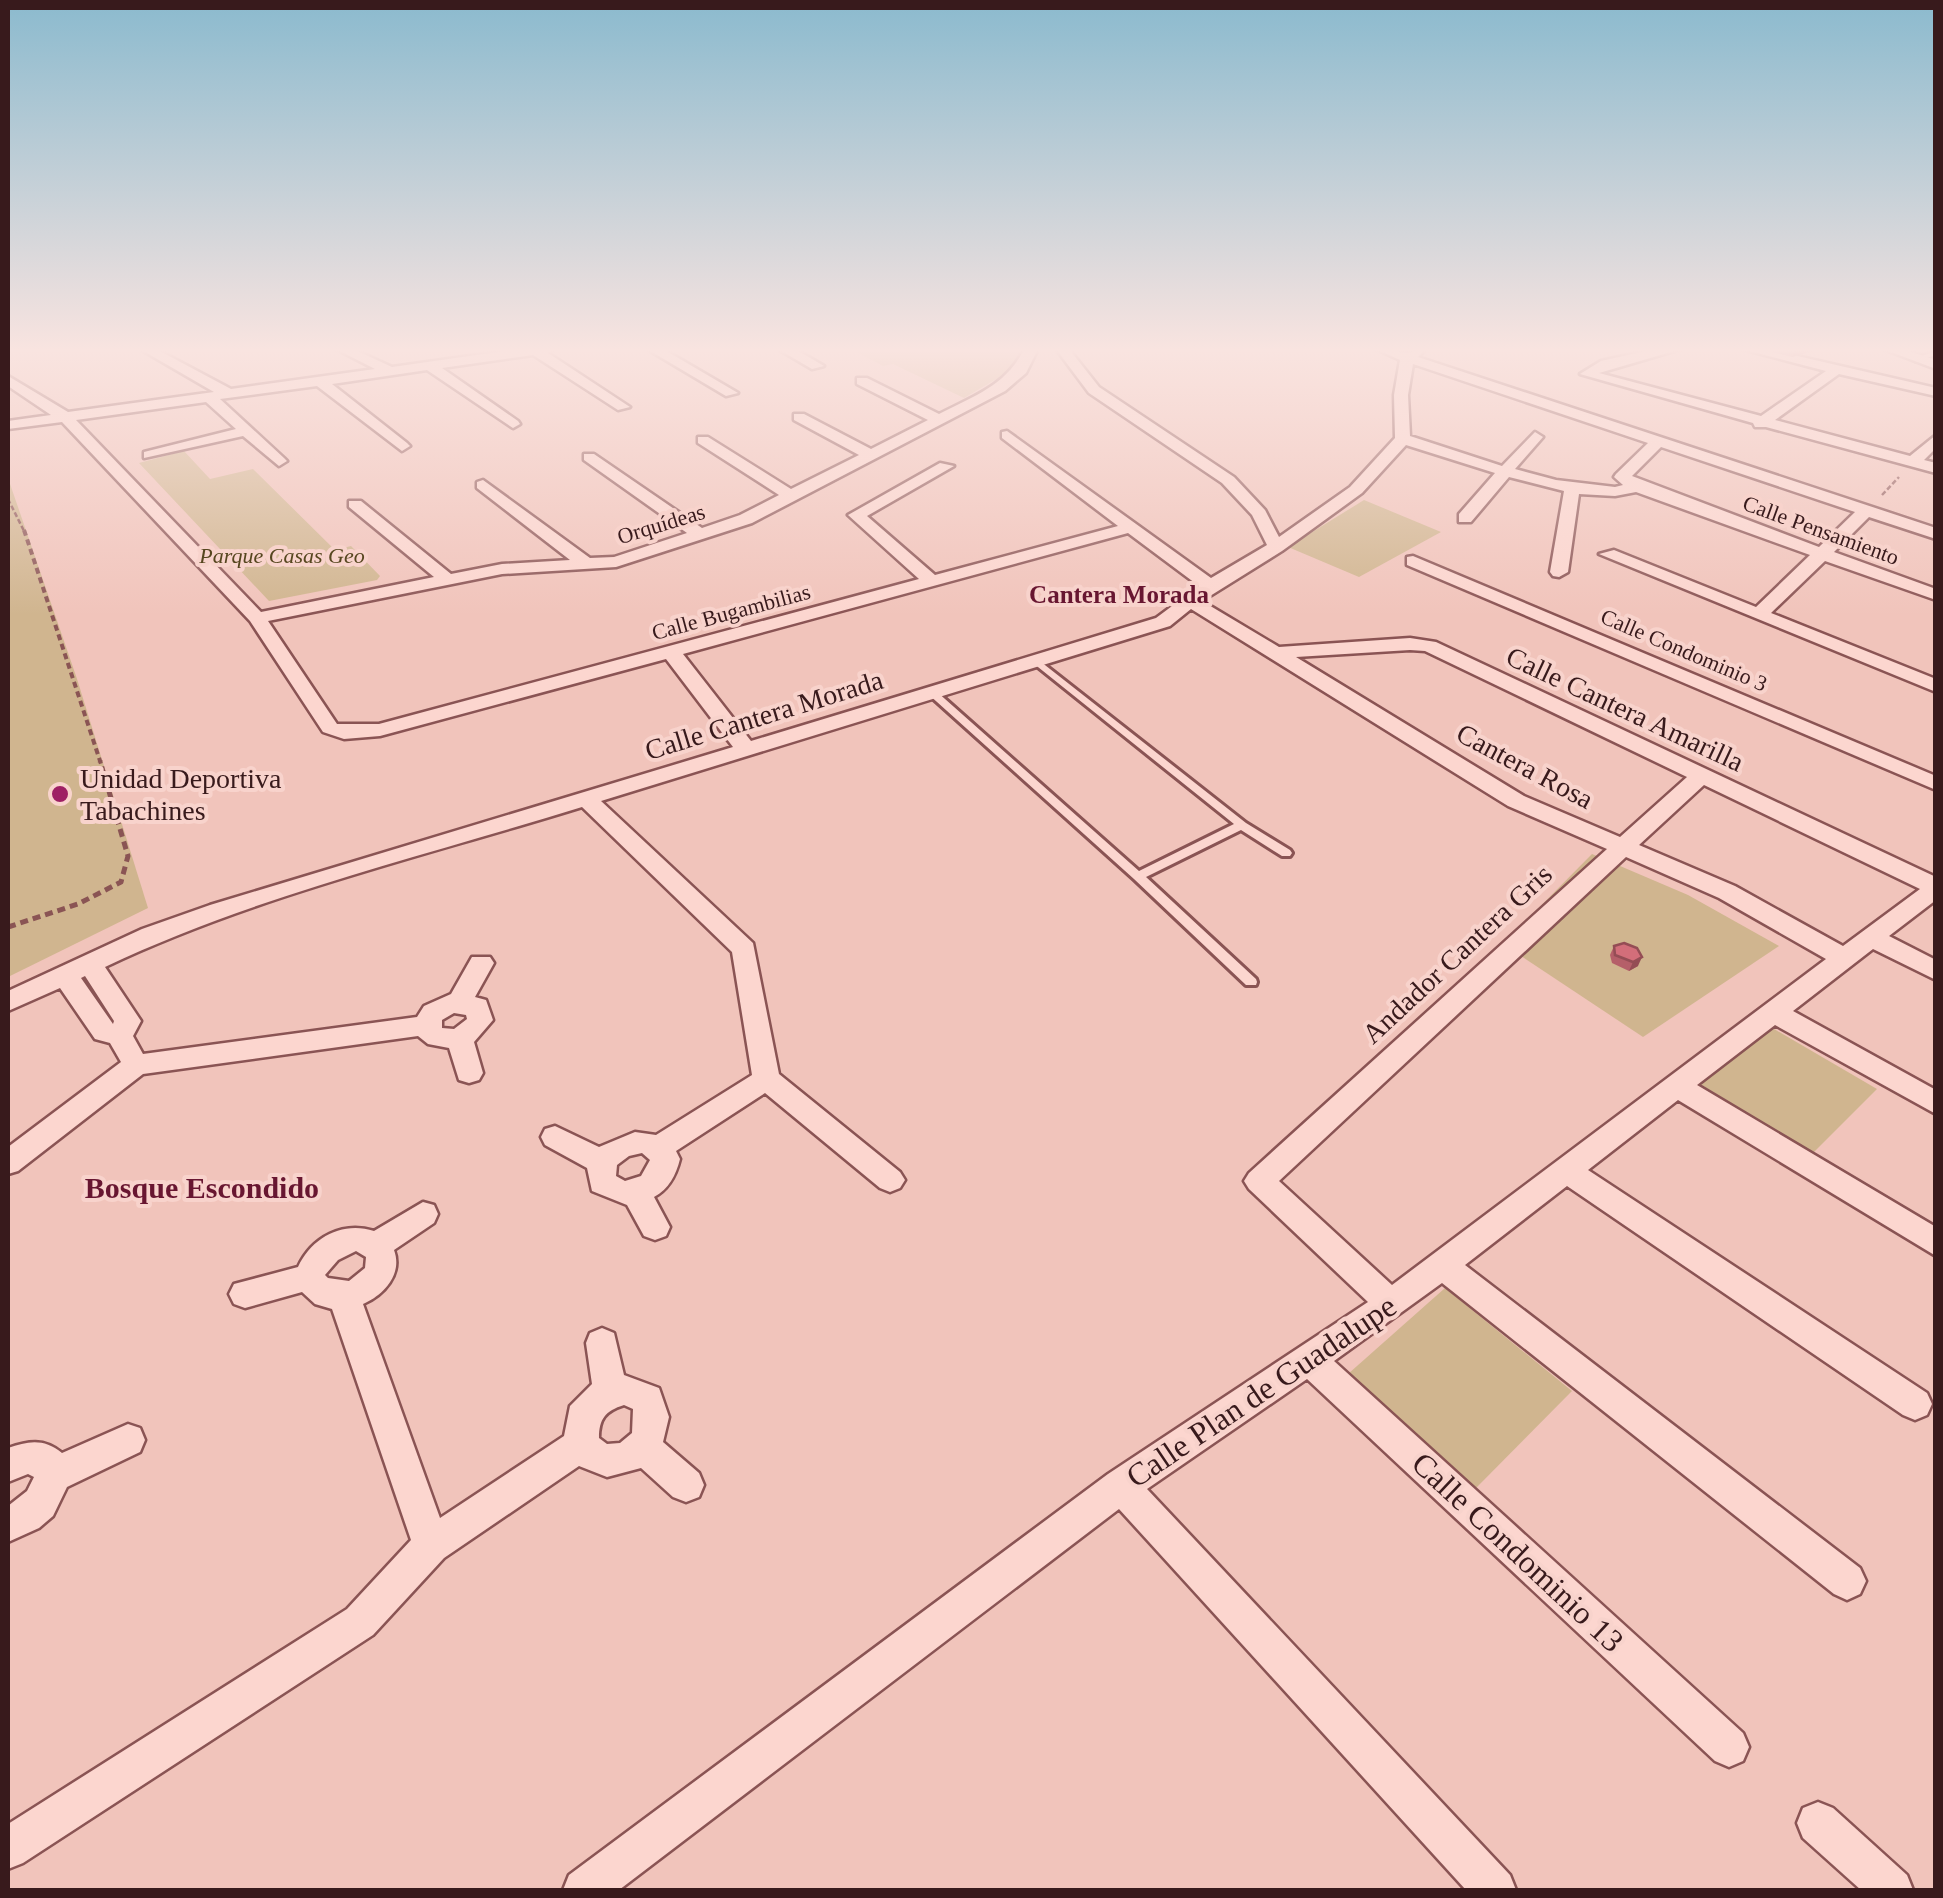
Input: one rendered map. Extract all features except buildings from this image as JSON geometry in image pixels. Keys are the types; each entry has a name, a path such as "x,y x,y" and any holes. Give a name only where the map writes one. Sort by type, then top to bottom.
{"street":[{"path":"85,438 256,618"},
{"path":"149,456 224,438"},
{"path":"253,438 279,460"},
{"path":"391,438 402,446"},
{"path":"839,438 872,455"},
{"name":"Orquídeas","path":"256,618 447,579 643,556 702,536 791,496 906,438"},
{"path":"1010,438 1210,586"},
{"path":"1165,438 1228,480 1259,512 1276,547"},
{"path":"1465,518 1535,438"},
{"path":"1646,438 1936,534"},
{"path":"1823,438 1923,459 1936,468"},
{"path":"1923,459 1936,439"},
{"path":"703,440 791,496"},
{"name":"Calle Cantera Morada","path":"8,1002 219,911 1164,622 1210,586 1276,547 1356,490 1404,440"},
{"name":"Calle Pensamiento","path":"1404,440 1572,488 1614,494 1637,487 1936,595"},
{"path":"1637,487 1622,474 1658,442"},
{"path":"588,457 702,536"},
{"path":"931,581 856,515 946,466"},
{"path":"483,485 588,565"},
{"path":"1559,572 1572,488"},
{"path":"355,504 447,579"},
{"path":"1758,615 1866,511"},
{"name":"Calle Bugambilias","path":"256,618 323,721 344,733 380,730 1128,528"},
{"path":"1608,554 1936,686"},
{"name":"Calle Condominio 3","path":"1413,561 1936,784"},
{"name":"Cantera Rosa","path":"1190,601 1496,790 1619,848 1858,947 1936,971"},
{"name":"Calle Cantera Amarilla","path":"1277,652 1429,646 1936,887"},
{"path":"672,652 747,750"},
{"name":"Andador Cantera Gris","path":"1391,1304 1260,1182 1701,776"},
{"path":"586,799 744,949 766,1079 890,1180"},
{"name":"Calle Plan de Guadalupe","path":"584,1890 1121,1486 1391,1304 1936,887"},
{"path":"460,1002 481,963"},
{"path":"77,969 104,1032 119,1036 136,1064"},
{"path":"8,1163 136,1064 427,1025 440,1008 460,1002 477,1007 480,1020 459,1038 438,1038 430,1034 427,1025"},
{"path":"1773,1012 1936,1103"},
{"path":"459,1038 469,1073"},
{"path":"658,1148 766,1079"},
{"path":"1676,1086 1936,1243"},
{"path":"556,1137 602,1162"},
{"path":"644,1142 658,1148 665,1159 663,1173 653,1185 622,1193 602,1182 602,1162 612,1150 644,1142"},
{"path":"1566,1170 1915,1404"},
{"path":"636,1192 655,1228"},
{"path":"377,1246 422,1214"},
{"path":"356,1238 377,1246 382,1262 365,1287 344,1296 328,1297 315,1290 309,1277 314,1262 333,1244 356,1238"},
{"path":"1442,1266 1847,1581"},
{"path":"244,1294 309,1277"},
{"path":"344,1296 431,1545"},
{"path":"602,1343 610,1392"},
{"name":"Calle Condominio 13","path":"1307,1358 1729,1747"},
{"path":"624,1390 647,1398 656,1418 643,1448 622,1460 603,1460 582,1444 582,1417 599,1397 624,1390"},
{"path":"54,1475 128,1440"},
{"path":"8,1848 360,1622 431,1545 582,1444"},
{"path":"643,1448 686,1485"},
{"path":"8,1465 31,1457 44,1458 54,1475 42,1503 29,1515 8,1524"},
{"path":"1121,1486 1495,1890"},
{"path":"1818,1823 1892,1890"}],"lane":[{"path":"1036,661 1242,825 1286,852"},
{"path":"932,693 1251,982"},
{"path":"1138,876 1242,825"}],"path":[{"path":"1866,511 1923,459"},
{"path":"8,499 20,514 40,570 128,856 121,882 78,904 8,927"}],"green space":[{"name":"Parque Casas Geo","path":"184,451 210,479 253,469 335,550 351,546 380,576 377,580 269,601 139,463"},
{"name":"Unidad Deportiva Tabachines","path":"8,478 77,679 148,908 8,977"},
{"path":"1364,500 1441,532 1359,577 1288,547"},
{"path":"1592,854 1688,895 1779,946 1643,1037 1503,944"},
{"path":"1769,1026 1877,1089 1812,1154 1697,1082"},
{"path":"1445,1288 1572,1391 1476,1488 1348,1374"}],"place":[{"name":"Unidad Deportiva Tabachines","path":"60,794"}],"district":[{"name":"Cantera Morada","path":"1119,594"},
{"name":"Bosque Escondido","path":"202,1187"}]}
